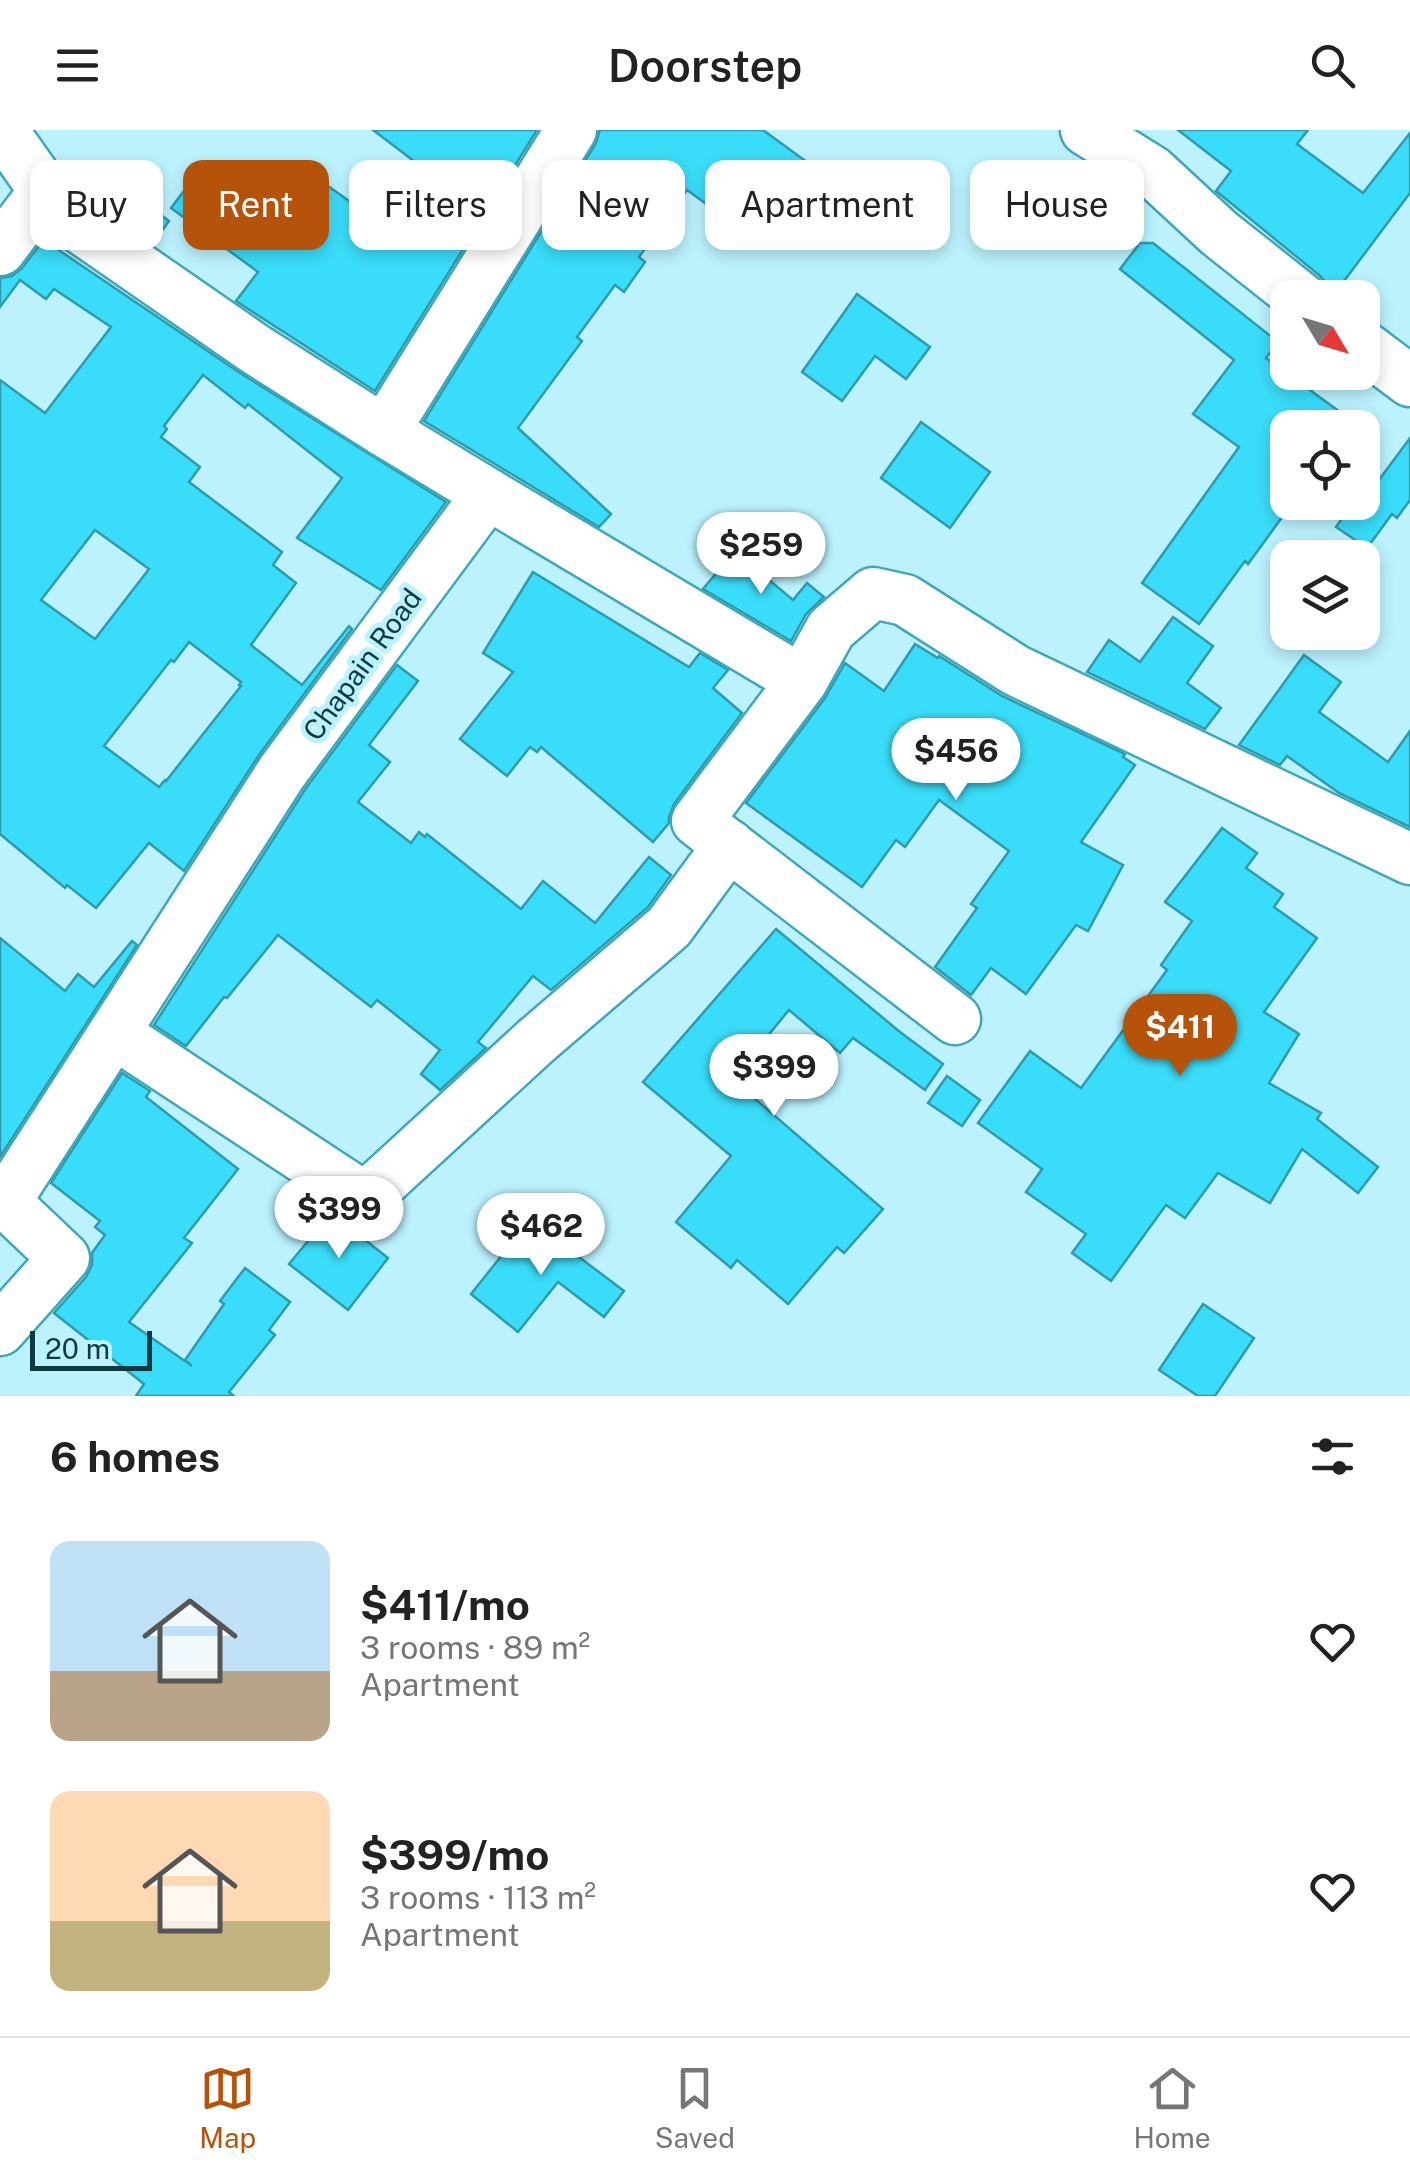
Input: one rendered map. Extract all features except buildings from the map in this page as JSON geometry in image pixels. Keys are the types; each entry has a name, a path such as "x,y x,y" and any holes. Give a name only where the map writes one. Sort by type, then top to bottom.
{"street":[{"path":"2,130 30,169"},
{"path":"384,432 571,130"},
{"path":"1086,130 1152,171 1219,234 1278,280"},
{"path":"0,250 30,212"},
{"path":"112,250 256,350 384,432 802,681"},
{"path":"1380,356 1407,373"},
{"name":"Chapain Road","path":"0,1330 64,1258 6,1202 282,772 488,494"},
{"path":"955,1019 697,821 802,681 831,628 873,593 905,600 1015,670 1410,859"},
{"path":"114,1033 364,1198 669,926 729,844"}]}
